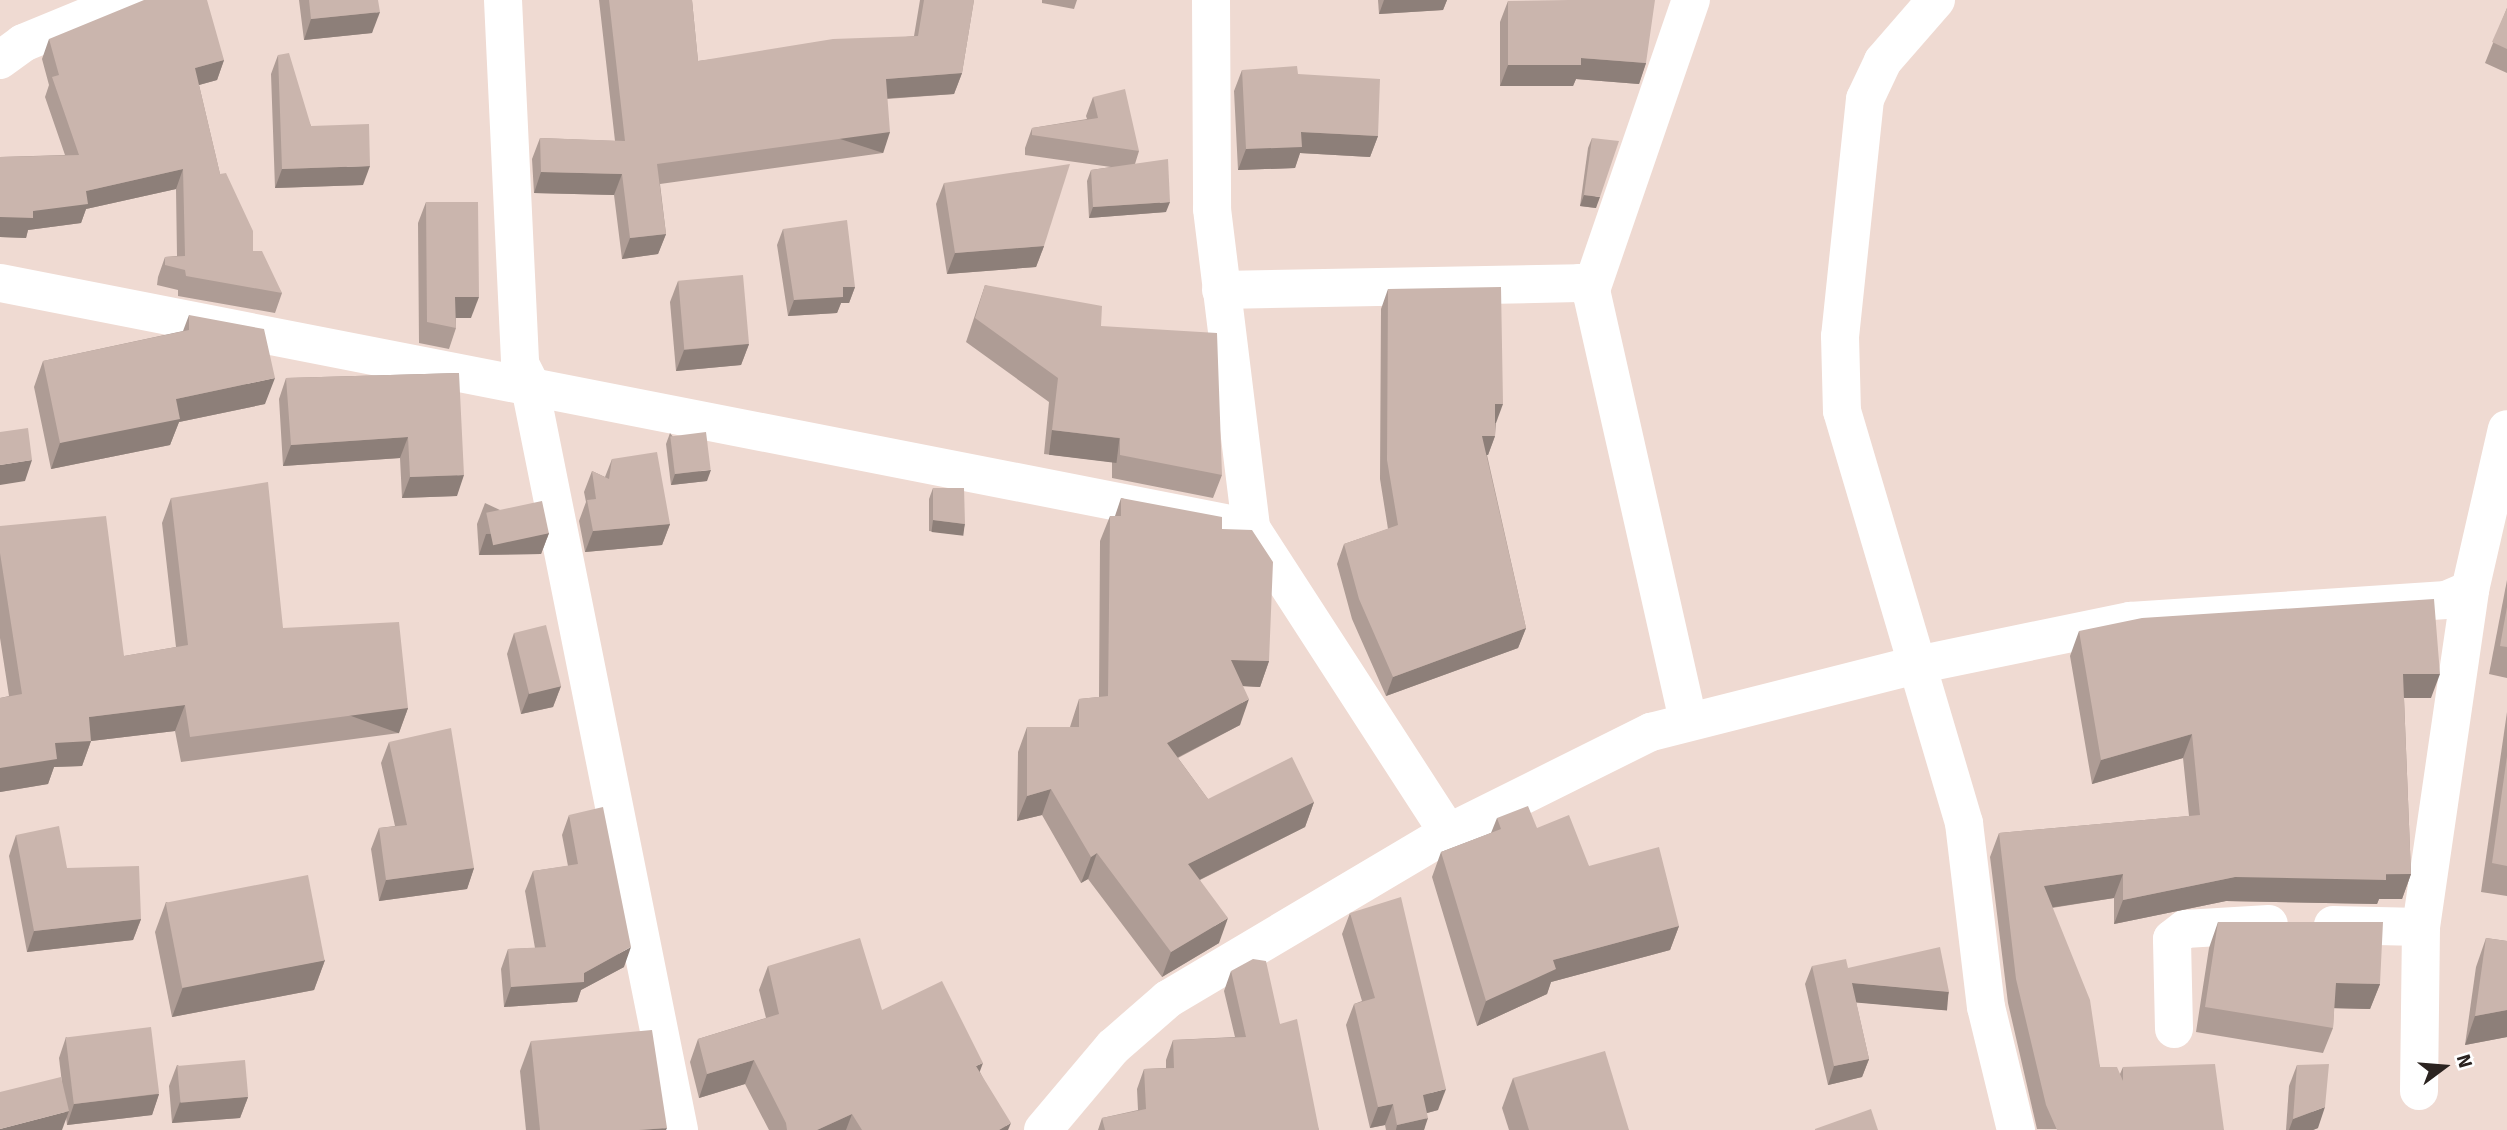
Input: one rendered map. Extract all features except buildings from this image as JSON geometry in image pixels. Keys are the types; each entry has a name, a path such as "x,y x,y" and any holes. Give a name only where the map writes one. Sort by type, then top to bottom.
{"street":[{"path":"0,60 23,43 128,0"},
{"path":"503,0 520,364 529,382 679,1130"},
{"path":"1211,0 1208,124 1221,290 1251,528 1448,833"},
{"path":"1688,721 1591,290 1691,0"},
{"path":"1936,0 1884,61 1866,99 1840,336 1842,411 1912,666 1964,823 1986,1006 2016,1130"},
{"path":"0,283 529,382 543,393 1251,528"},
{"path":"1221,290 1578,283 1591,290"},
{"path":"2419,1091 2421,927 2470,590 2507,429"},
{"path":"1043,1130 1113,1047 1168,999 1448,833 1651,732 1912,666 2178,613 2446,600 2470,590"},
{"path":"2174,1029 2172,939 2185,929 2229,923 2421,927"}]}
